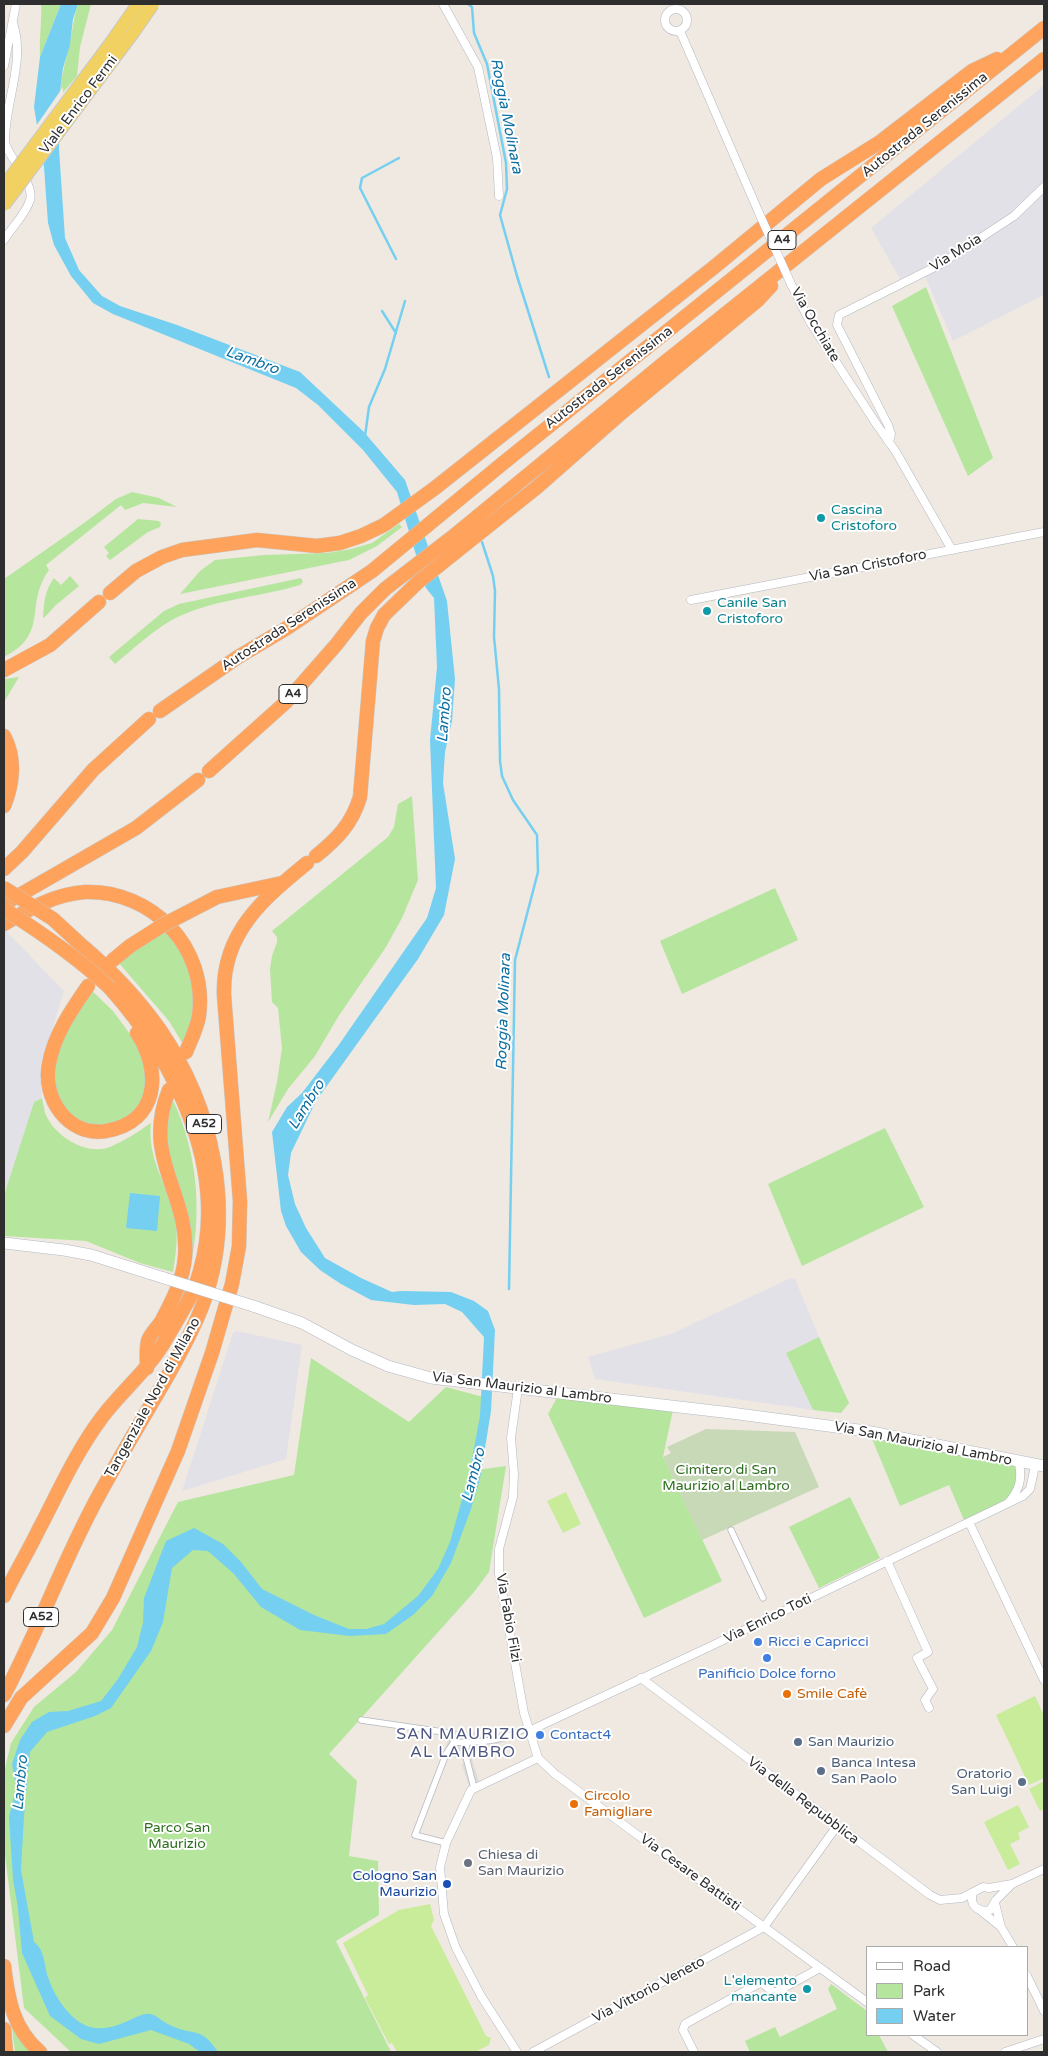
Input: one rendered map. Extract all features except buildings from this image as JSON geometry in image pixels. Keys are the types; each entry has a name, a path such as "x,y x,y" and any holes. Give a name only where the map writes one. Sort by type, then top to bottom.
{"highway":[{"name":"Autostrada Serenissima","path":"4,870 22,852 92,770 155,715 238,657 287,628 372,571 1044,28"},
{"path":"110,593 136,571 162,557 182,550 257,540 317,546 340,543 384,525 435,488 713,268 821,178 880,142 972,71 1022,46"},
{"name":"Autostrada Serenissima","path":"209,771 286,702 336,645 360,613 385,589 455,535 664,363 1044,59"},
{"path":"4,1726 21,1698 80,1646 103,1618 178,1451 209,1361 232,1284 240,1227 237,1163 225,1025 224,973 231,948 262,901 341,834 355,811 360,797 373,641 384,615 396,602 460,548 536,488 620,414 758,300 806,250"},
{"path":"5,669 50,645 99,602"},
{"path":"4,736 12,759 12,775 4,806"},
{"path":"4,904 136,828 198,780"},
{"path":"113,960 163,924 217,897 284,882"},
{"path":"4,888 53,919 79,943"},
{"path":"4,924 40,904 67,895 84,892 115,895 132,899 148,907 180,938 195,971 198,986 198,1016 186,1052"},
{"name":"Tangenziale Nord di Milano","path":"4,895 39,915 79,943 102,962 142,1006 175,1054 192,1091 212,1149 219,1196 219,1223 212,1274 196,1322 162,1386 97,1498 4,1695"},
{"name":"Tangenziale Nord di Milano","path":"4,909 55,942 84,964 110,995 131,1012 146,1033 172,1076 186,1107 198,1144 206,1190 208,1218 207,1236 200,1273 166,1340 147,1368 100,1420 71,1467 4,1596"},
{"path":"88,986 61,1030 49,1063 47,1080 49,1093 56,1107 76,1125 90,1130 104,1131 119,1127 132,1120 143,1109 151,1096 154,1080 147,1053 140,1038 110,995"},
{"path":"147,1368 148,1340 176,1294 185,1258 183,1224 161,1154 160,1121 169,1090"},
{"path":"4,1966 11,2010 17,2026 40,2052"},
{"path":"4,2029 6,2052"}],"main road":[{"name":"Viale Enrico Fermi","path":"4,186 105,52 138,4"},
{"name":"Viale Enrico Fermi","path":"4,205 133,34 153,4"},
{"name":"Via San Maurizio al Lambro","path":"4,1243 91,1255 253,1306 302,1323 352,1350 388,1366 431,1378 731,1413 866,1431 1040,1466"}],"street":[{"path":"4,66 8,37 14,23 16,4"},
{"path":"443,4 478,67 497,158 498,196"},
{"path":"669,7 678,9 686,15 686,25 680,31 670,30 665,23 669,7"},
{"path":"4,240 30,200 31,194 5,143 18,56 18,37 14,23"},
{"name":"Via Occhiate","path":"680,31 759,213 810,322 896,452 952,550"},
{"name":"Via Moia","path":"889,442 891,434 888,425 837,325 839,315 939,265 1014,216 1044,187"},
{"name":"Via San Cristoforo","path":"691,600 1044,532"},
{"name":"Via Fabio Filzi","path":"518,1388 511,1438 514,1474 513,1497 499,1549 498,1574 524,1712 538,1758"},
{"path":"1007,1504 1016,1493 1021,1481 1019,1462"},
{"name":"Via Enrico Toti","path":"528,1728 641,1678 1023,1496 1030,1489 1040,1466"},
{"path":"969,1522 1044,1680"},
{"name":"Via Enrico Toti","path":"730,1530 763,1598"},
{"path":"887,1561 928,1652 917,1658 933,1689 925,1700 929,1708"},
{"name":"Via della Repubblica","path":"641,1678 930,1895 940,1900 951,1899 974,1893 979,1889 987,1887 1012,1884"},
{"path":"361,1720 450,1733 454,1742"},
{"path":"454,1742 467,1743 504,1737 528,1728"},
{"path":"446,1843 415,1835 446,1754 454,1742"},
{"path":"467,1743 465,1753 477,1787"},
{"path":"517,2052 477,1990 452,1939 442,1906 440,1862 446,1843 468,1795 477,1787 538,1758"},
{"name":"Via Cesare Battisti","path":"538,1758 555,1774 866,2001"},
{"path":"764,1927 837,1826"},
{"path":"981,1911 990,1910 1012,1884 1044,1869"},
{"path":"990,1888 995,1895 1002,1927 1012,1946"},
{"path":"974,1893 973,1905 1002,1927"},
{"name":"Via Vittorio Veneto","path":"533,2052 764,1927"},
{"path":"694,2052 683,2030 685,2024 758,1984 762,1983 773,1992 776,1992 820,1968"},
{"path":"1028,1978 1044,2011"},
{"path":"914,2036 937,2052"},
{"path":"1005,2052 1044,2039"}],"shaded area":[{"path":"1044,85 1044,295 953,341 922,269 900,279 871,228"},
{"path":"6,931 64,991 40,1068 42,1098 34,1102 6,1189 4,1188 4,932"},
{"path":"791,1278 795,1279 819,1337 786,1353 813,1410 595,1379 588,1357 671,1334"},
{"path":"236,1331 302,1345 286,1459 182,1491 233,1333"},
{"path":"519,1728 521,1736 470,1753 479,1782 469,1786 462,1765 464,1760 444,1754 451,1730 493,1734 510,1732"}],"green space":[{"path":"41,4 61,4 40,57 41,17"},
{"path":"78,4 91,4 80,47 77,76 60,96 63,71"},
{"path":"926,287 993,458 968,476 892,306"},
{"path":"132,492 159,498 177,507 143,503 125,510 121,505 46,565 49,570 38,595 32,628 27,638 18,648 4,657 4,579 116,499"},
{"path":"138,519 159,521 161,524 160,527 148,532 110,560 106,556 109,553 104,547"},
{"path":"399,524 402,527 377,546 349,560 180,594 200,571 215,560 264,555 327,553 351,549 372,543"},
{"path":"70,576 79,586 44,618 46,596 54,578 61,585"},
{"path":"301,578 303,582 300,585 217,603 185,614 170,621 142,641 115,664 109,657 164,611 179,604"},
{"path":"19,677 4,702 4,679"},
{"path":"412,796 418,880 402,918 386,947 338,1017 315,1056 288,1089 268,1122 282,1048 278,1008 272,1002 270,969 277,937 272,931 388,837 394,827 398,804"},
{"path":"775,888 798,940 682,994 660,941"},
{"path":"167,928 180,947 192,980 194,1003 192,1018 183,1044 169,1021 118,962"},
{"path":"90,989 113,1011 148,1063 145,1095 136,1109 123,1119 108,1125 92,1125 76,1120 63,1110 50,1083 55,1054"},
{"path":"42,1098 45,1113 56,1129 72,1142 91,1149 110,1147 151,1123 154,1159 171,1202 176,1221 177,1243 173,1272 140,1263 86,1241 4,1236 4,1199 6,1189 34,1102"},
{"path":"172,1098 188,1142 196,1186 196,1232 188,1278 184,1276 166,1128"},
{"path":"885,1128 924,1207 802,1266 768,1184"},
{"path":"819,1337 849,1403 841,1413 813,1410 786,1353"},
{"name":"Parco San Maurizio","path":"311,1358 409,1422 446,1387 487,1398 477,1470 506,1466 489,1572 474,1592 329,1754 357,1781 349,1856 378,1861 379,1915 336,1941 391,2052 71,2052 24,2008 4,1847 4,1773 11,1743 34,1707 76,1672 112,1630 178,1502 294,1475"},
{"path":"559,1394 673,1410 663,1457 722,1581 644,1618 548,1414"},
{"name":"Cimitero di San Maurizio al Lambro","path":"706,1429 795,1432 819,1487 702,1540 663,1457 671,1453 667,1447"},
{"path":"870,1434 1013,1464 1018,1475 1017,1485 1004,1500 964,1520 949,1485 900,1506"},
{"path":"566,1492 581,1524 563,1533 547,1501"},
{"path":"850,1497 880,1558 819,1588 789,1527"},
{"path":"1035,1696 1044,1716 1044,1778 1029,1785 996,1715"},
{"path":"1044,1781 1044,1809 1040,1811 1029,1789"},
{"path":"1018,1805 1029,1827 1018,1833 1020,1839 1010,1844 1020,1864 1008,1870 984,1822"},
{"path":"430,1904 434,1920 431,1926 486,2036 491,2038 489,2045 475,2052 397,2052 392,2043 389,2044 365,1998 368,1995 343,1943 399,1910"},
{"path":"831,1984 866,2010 866,2036 880,2036 888,2052 750,2052 745,2041 775,2027 780,2037 837,2009 828,1989"},
{"path":"12,2028 34,2052 15,2052"}],"water":[{"name":"Lambro","path":"61,4 78,4 73,19 70,45 63,68 60,91 59,149 65,238 79,270 102,296 120,306 177,325 300,372 364,432 405,480 447,601 455,679 452,721 445,752 443,783 455,859 444,915 418,959 316,1101 291,1153 288,1175 295,1204 306,1228 325,1258 361,1278 392,1292 451,1292 474,1301 488,1311 495,1330 491,1411 480,1479 451,1563 432,1596 413,1615 386,1634 350,1636 300,1630 261,1607 234,1574 208,1551 193,1550 172,1568 163,1622 151,1651 111,1708 95,1716 47,1732 30,1752 21,1870 34,1942 42,1953 53,1990 65,2009 75,2019 87,2026 106,2028 150,2014 168,2024 201,2035 218,2052 200,2052 189,2044 151,2030 99,2044 81,2039 50,2016 22,1953 13,1879 9,1817 16,1788 12,1764 20,1740 32,1722 49,1712 68,1711 101,1701 118,1679 137,1647 143,1623 144,1598 166,1541 194,1528 223,1544 241,1562 262,1589 314,1615 349,1629 366,1629 384,1624 418,1596 438,1569 450,1542 469,1475 480,1416 484,1337 462,1312 445,1304 414,1305 371,1300 320,1270 301,1252 286,1226 281,1211 272,1132 287,1107 302,1093 338,1046 427,918 436,888 430,740 437,667 434,598 426,588 397,492 363,450 318,405 296,388 113,314 93,303 71,276 54,245 48,223 44,167 34,107 40,57"},
{"path":"130,1193 160,1196 157,1231 126,1228"}],"pier":[{"path":"63,87 62,133 41,162 36,126"}],"waterway":[{"name":"Roggia Molinara","path":"468,4 472,7 474,33 487,64 506,163 507,189 500,215 549,377"},
{"path":"396,259 360,188 362,178 399,158"},
{"path":"365,436 369,407 385,369 405,301"},
{"path":"382,311 396,333"},
{"name":"Roggia Molinara","path":"482,542 493,576 495,591 494,637 499,689 502,776 513,800 537,835 538,872 515,960 509,1289"}],"place":[{"name":"Cascina Cristoforo","path":"821,518"},
{"name":"Canile San Cristoforo","path":"707,611"},
{"name":"Ricci e Capricci","path":"758,1642"},
{"name":"Panificio Dolce forno","path":"767,1658"},
{"name":"Smile Cafè","path":"787,1694"},
{"name":"Contact4","path":"540,1735"},
{"name":"San Maurizio","path":"798,1742"},
{"name":"Banca Intesa San Paolo","path":"821,1771"},
{"name":"Oratorio San Luigi","path":"1022,1782"},
{"name":"Circolo Famigliare","path":"574,1804"},
{"name":"Chiesa di San Maurizio","path":"468,1863"},
{"name":"Cologno San Maurizio","path":"447,1884"},
{"name":"L'elemento mancante","path":"807,1989"}],"district":[{"name":"SAN MAURIZIO AL LAMBRO","path":"463,1744"}]}
